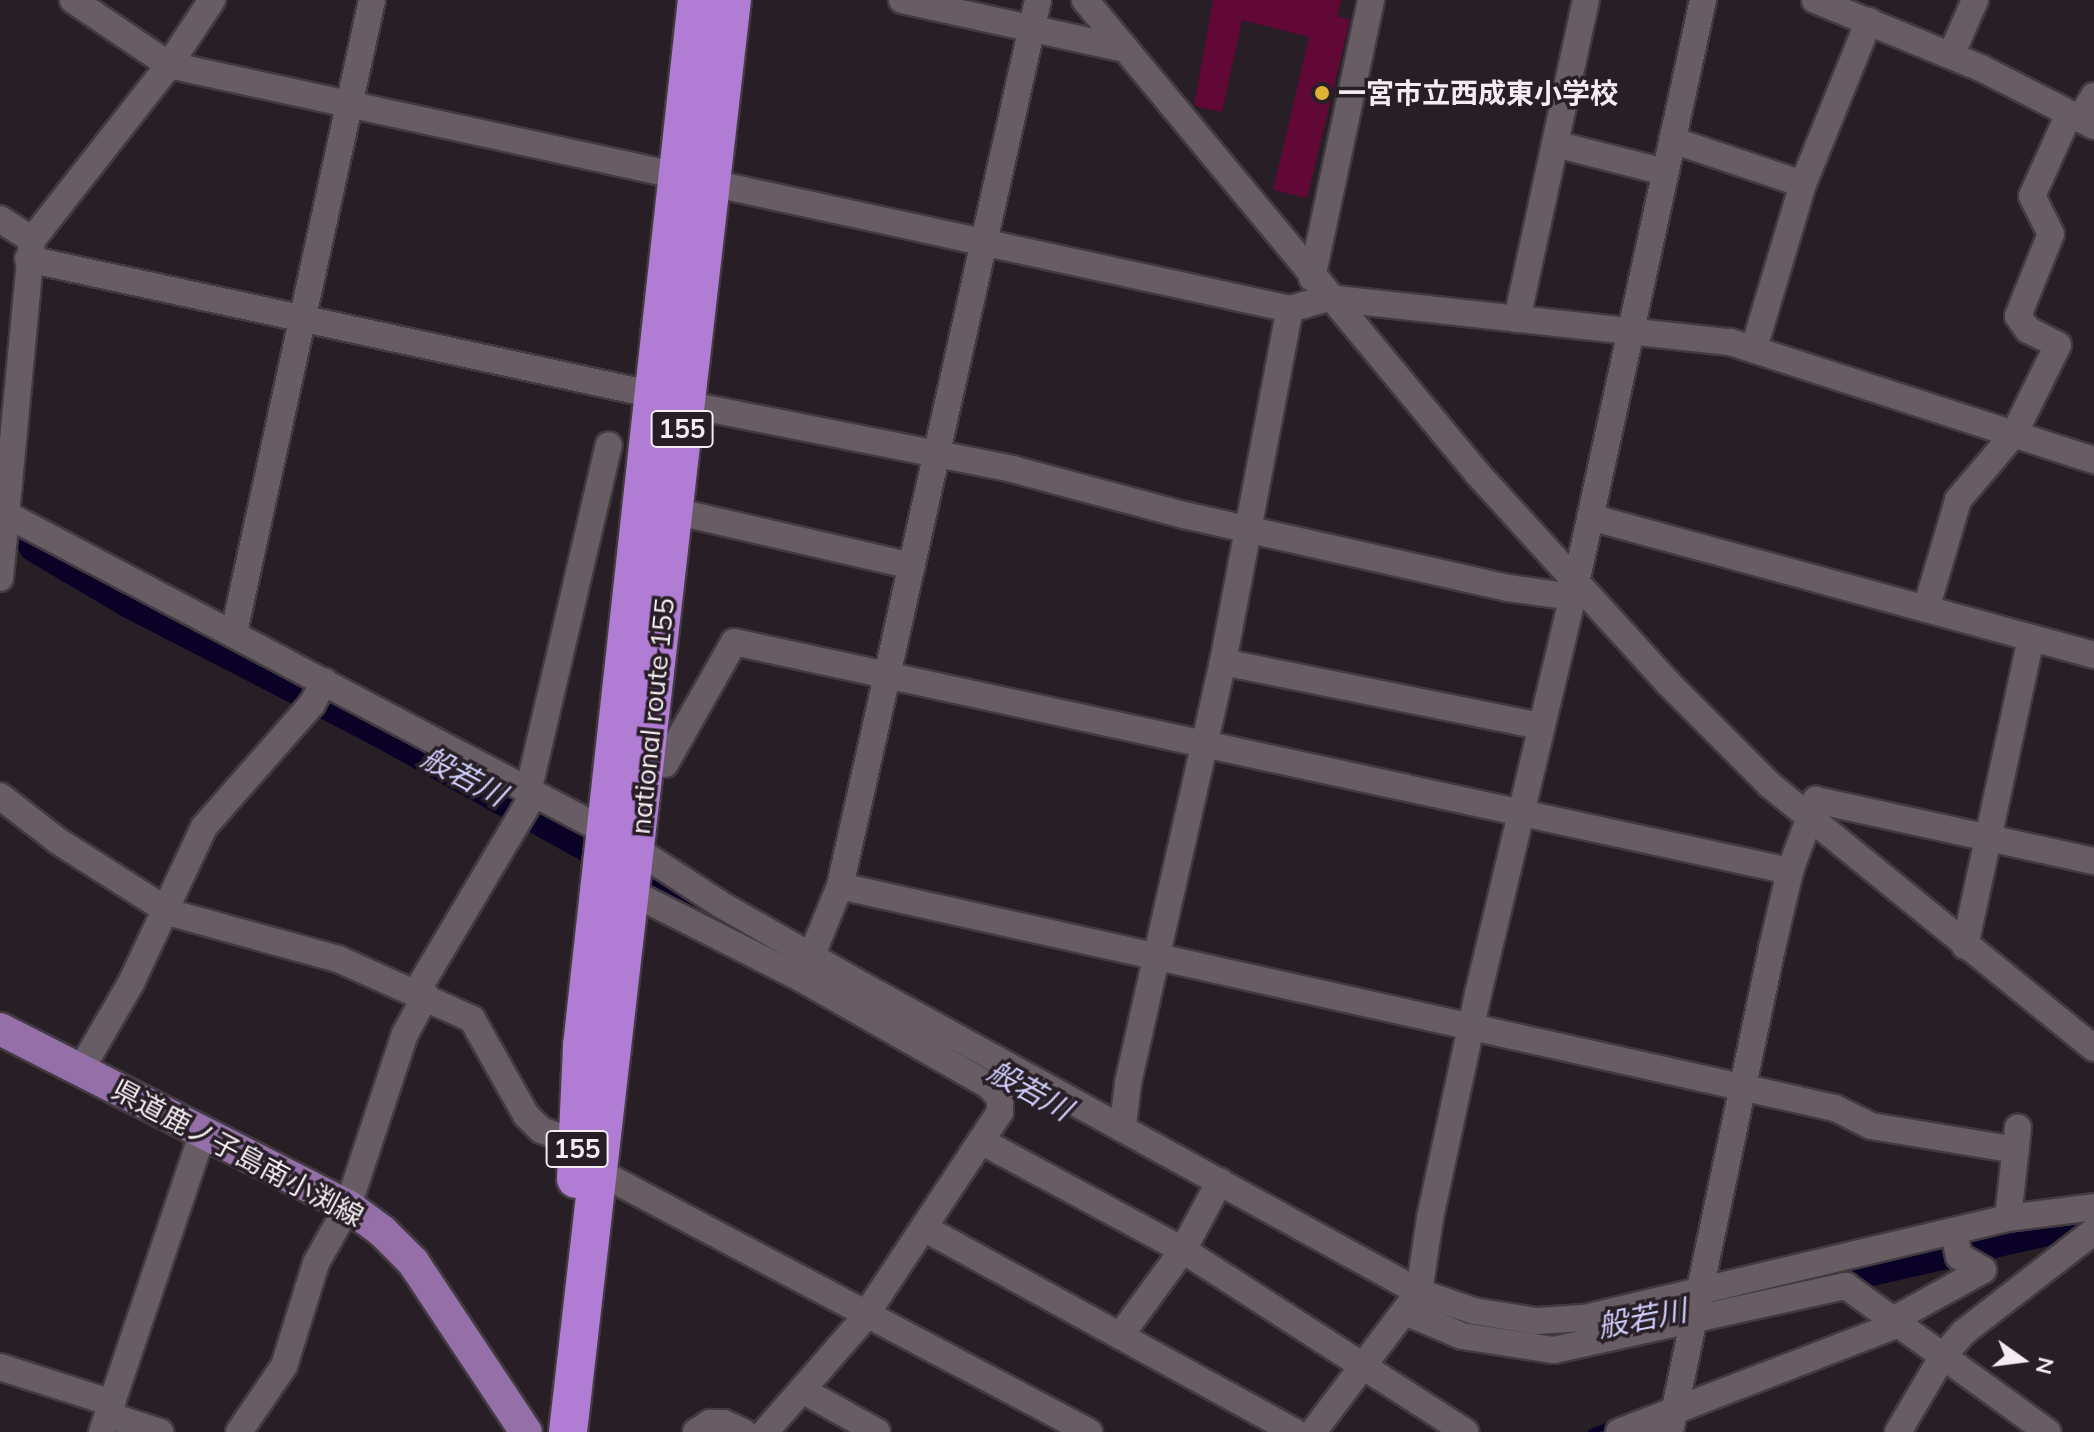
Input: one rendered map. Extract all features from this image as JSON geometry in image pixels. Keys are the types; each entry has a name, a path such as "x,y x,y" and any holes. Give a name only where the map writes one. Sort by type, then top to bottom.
{"highway":[{"name":"national route 155","path":"695,182 697,0"},
{"name":"national route 155","path":"619,863 695,182 732,0"},
{"name":"national route 155","path":"568,1432 588,1158 582,1046 619,863 674,511 670,400"},
{"name":"national route 155","path":"552,1432 567,1342 588,1158"}],"main road":[{"name":"県道鹿ノ子島南小渕線","path":"0,1029 348,1206 413,1262 526,1432"}],"street":[{"path":"73,0 169,65 695,182 1290,309"},
{"path":"0,578 7,448 30,250 169,65 212,0"},
{"path":"234,632 300,318 372,0"},
{"path":"902,0 1125,49"},
{"path":"809,966 840,886 1038,0"},
{"path":"1085,0 1107,12 1125,49 1574,590 1770,785 2094,1048"},
{"path":"1321,288 1371,0"},
{"path":"1517,319 1586,0"},
{"path":"1313,1432 1359,1367 1412,1302 1519,813 1574,590 1703,0"},
{"path":"1815,0 1951,55 2081,119"},
{"path":"1951,55 1975,0"},
{"path":"1754,348 1803,184 1869,21"},
{"path":"1926,609 1958,500 2014,434 2058,345 2028,330 2018,316 2051,234 2032,196 2094,96"},
{"path":"1672,140 1803,184"},
{"path":"1555,144 1665,172"},
{"path":"0,219 30,250 300,318 936,455 1508,588 1574,590"},
{"path":"1123,1125 1156,957 1223,662 1290,309 1321,288 1517,319 1754,348 2094,460"},
{"path":"239,1432 284,1366 316,1263 348,1206 405,1034 422,993 528,802 609,445"},
{"path":"674,511 912,566"},
{"path":"4,512 234,632 320,690 528,802 619,863 809,966 878,994 1123,1125 1215,1189 1412,1302 1462,1336 1554,1350 1696,1305 1956,1243 2008,1218 2094,1207"},
{"path":"1590,517 2094,655"},
{"path":"1965,946 2031,638"},
{"path":"665,764 734,642 888,671 1790,871"},
{"path":"1223,662 1539,726"},
{"path":"80,1071 131,983 204,827 227,794 320,690"},
{"path":"0,796 58,841 165,909 338,959 422,993 472,1019 526,1115 541,1130 867,1313 1089,1432"},
{"path":"1672,1422 1741,1086 1790,871 1807,815 1816,800 2094,861"},
{"path":"619,863 720,904 988,1085 1000,1098 1000,1112 867,1313 765,1432"},
{"path":"840,886 1741,1086 1835,1108 1871,1126 2017,1139 2008,1218"},
{"path":"107,1416 202,1134"},
{"path":"981,1141 1183,1250 1359,1367 1465,1432"},
{"path":"1120,1336 1183,1250 1215,1189"},
{"path":"924,1228 1295,1432"},
{"path":"1898,1432 1943,1356 2054,1258 2094,1231"},
{"path":"1619,1432 1672,1422 1893,1323 1983,1270 1956,1243"},
{"path":"1696,1305 1846,1286 1893,1323 2048,1432"},
{"path":"0,1367 107,1416 160,1432"},
{"path":"802,1390 877,1432"},
{"path":"696,1432 710,1423 724,1423 743,1432"}],"building":[{"path":"1213,0 1341,0 1337,16 1350,20 1307,198 1273,190 1309,37 1242,20 1222,112 1194,106"}],"waterway":[{"name":"般若川","path":"35,545 133,603 376,728 747,933"},
{"name":"般若川","path":"1806,1284 2082,1221"},
{"name":"般若川","path":"1442,1313 1516,1332 1550,1334 1605,1324"},
{"path":"1591,1432 1614,1423"}],"place":[{"name":"一宮市立西成東小学校","path":"1322,93"}]}
